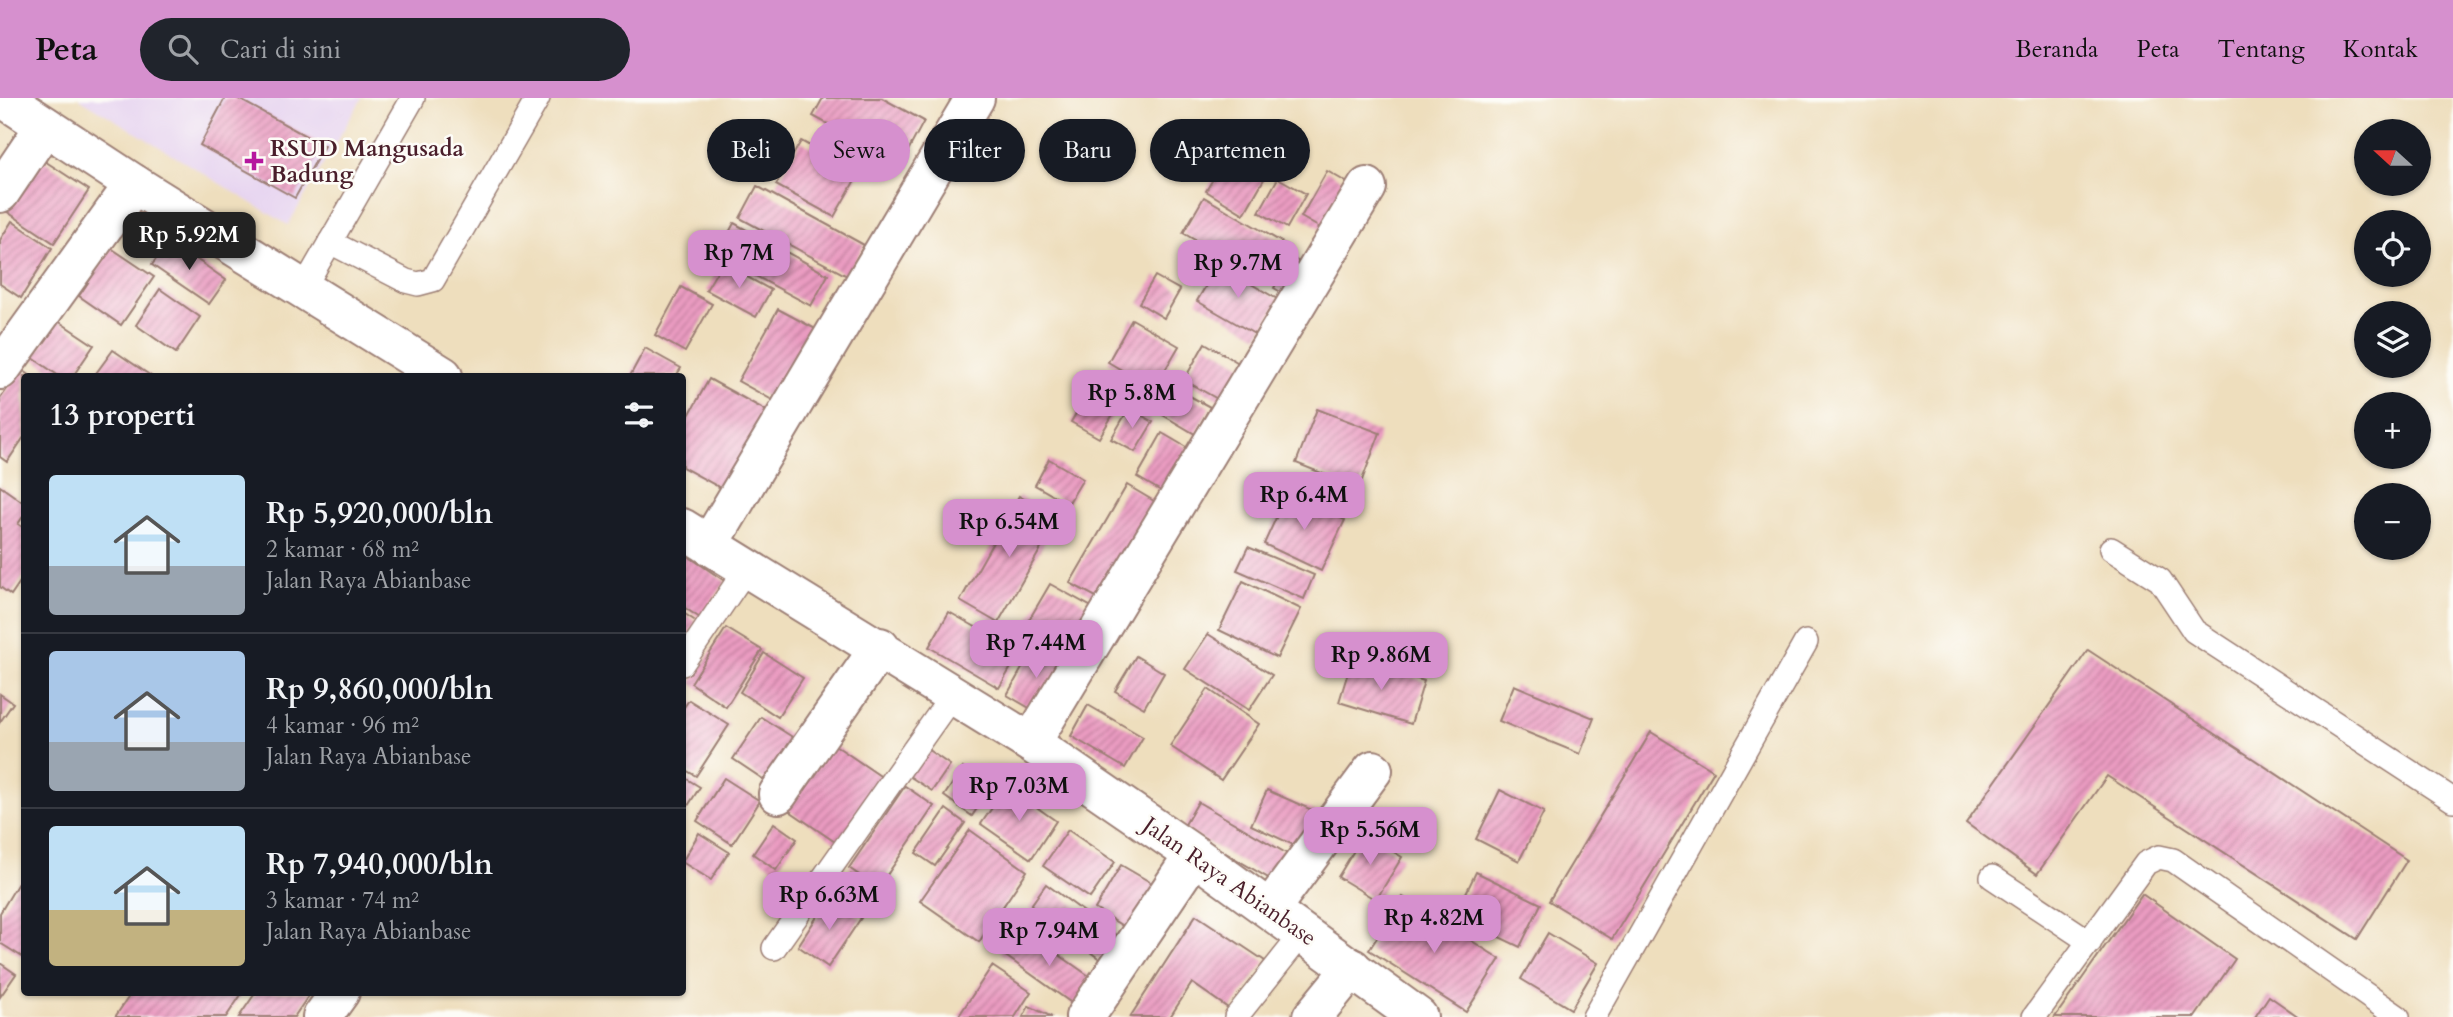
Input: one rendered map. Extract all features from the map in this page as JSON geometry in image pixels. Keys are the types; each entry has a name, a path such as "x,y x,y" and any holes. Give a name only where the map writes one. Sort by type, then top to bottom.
{"street":[{"path":"3,98 134,184 438,373"},
{"path":"696,537 975,98"},
{"path":"0,193 46,126"},
{"path":"0,370 134,184"},
{"path":"1031,743 1367,187"},
{"name":"Jalan Raya Abianbase","path":"696,537 880,647 1031,743 1194,855 1418,1017"},
{"path":"778,794 880,647"},
{"path":"1270,909 1373,770"},
{"path":"1085,1017 1194,855"},
{"path":"1312,1017 1352,968"},
{"path":"322,1017 337,996"}],"lane":[{"path":"303,289 414,98"},
{"path":"330,242 406,281 418,284 433,280 538,98"},
{"path":"2111,550 2160,580 2194,631 2453,800"},
{"path":"686,658 747,568"},
{"path":"1594,1017 1806,642"},
{"path":"774,948 954,693"},
{"path":"2034,1017 2146,863 2159,857 2173,860 2398,1017"},
{"path":"1992,877 2090,942"},
{"path":"1236,1017 1303,933"}],"shaded area":[{"name":"RSUD Mangusada Badung","path":"79,98 362,98 288,225"}],"building":[{"path":"225,98 237,98 324,146 295,198 200,145"},
{"path":"823,98 882,98 924,121 910,147 910,119 818,119 813,116"},
{"path":"801,141 809,145 809,182 854,182 834,217 776,185 778,182 795,182 795,152"},
{"path":"40,158 89,190 54,243 6,211"},
{"path":"1327,171 1360,190 1334,236 1301,217"},
{"path":"1211,182 1262,182 1244,214 1206,191"},
{"path":"1276,182 1285,182 1306,194 1287,228 1259,212"},
{"path":"757,186 864,245 847,276 740,218"},
{"path":"1204,197 1290,247 1269,283 1183,233"},
{"path":"12,221 52,248 21,298 0,284 0,240"},
{"path":"734,223 828,275 811,306 717,255"},
{"path":"169,240 226,280 209,304 152,265"},
{"path":"111,248 154,277 121,325 79,296"},
{"path":"1291,257 1307,267 1289,297 1274,288"},
{"path":"722,263 771,290 756,317 706,290"},
{"path":"1218,265 1279,300 1258,336 1197,301"},
{"path":"1155,276 1180,290 1164,318 1139,303"},
{"path":"681,287 712,304 685,352 655,335"},
{"path":"160,289 200,317 176,353 136,325"},
{"path":"778,309 823,333 783,406 738,381"},
{"path":"1132,319 1179,346 1154,389 1108,362"},
{"path":"58,321 94,345 75,373 55,373 33,358"},
{"path":"1205,343 1242,365 1221,401 1184,380"},
{"path":"645,348 681,368 678,373 632,373"},
{"path":"113,350 147,373 96,373"},
{"path":"21,369 27,373 21,373 21,441 7,462 0,457 0,399"},
{"path":"1100,373 1128,389 1099,438 1071,422"},
{"path":"709,379 767,411 724,490 686,469 686,421"},
{"path":"1175,388 1210,407 1195,434 1161,414"},
{"path":"1129,408 1153,422 1135,452 1111,439"},
{"path":"1317,409 1380,433 1359,488 1296,463"},
{"path":"1162,433 1198,454 1173,498 1137,477"},
{"path":"1049,459 1083,479 1068,504 1035,485"},
{"path":"1127,485 1164,507 1109,604 1070,583"},
{"path":"0,486 21,501 21,520 18,524 21,526 21,580 11,595 0,587"},
{"path":"1287,494 1345,520 1321,571 1264,544"},
{"path":"1019,496 1058,519 998,623 960,601"},
{"path":"1248,547 1314,575 1304,599 1237,570"},
{"path":"686,555 726,582 700,618 686,609"},
{"path":"1243,581 1301,609 1277,658 1219,630"},
{"path":"1050,584 1095,609 1071,652 1026,625"},
{"path":"949,612 1020,652 999,688 929,647"},
{"path":"686,615 697,622 686,638"},
{"path":"726,628 762,650 726,707 691,683"},
{"path":"1208,634 1272,675 1249,710 1185,669"},
{"path":"1034,647 1066,665 1038,713 1007,695"},
{"path":"2088,650 2407,860 2357,939 2107,776 2037,874 1966,823"},
{"path":"764,653 803,678 778,717 740,692"},
{"path":"1136,656 1164,673 1144,708 1115,691"},
{"path":"1352,659 1424,681 1411,724 1339,702"},
{"path":"1514,685 1594,718 1580,754 1499,721"},
{"path":"1208,689 1259,724 1221,780 1170,746"},
{"path":"0,694 13,703 0,722"},
{"path":"689,700 729,725 696,776 686,770 686,704"},
{"path":"1088,705 1143,737 1125,768 1071,736"},
{"path":"761,717 794,738 766,781 733,759"},
{"path":"1651,732 1714,771 1612,939 1549,901"},
{"path":"826,739 886,780 841,846 781,805"},
{"path":"924,747 950,765 932,791 906,774"},
{"path":"963,768 991,787 972,816 944,796"},
{"path":"686,778 700,787 686,809"},
{"path":"724,778 760,801 732,844 697,821"},
{"path":"905,786 934,806 878,888 849,868"},
{"path":"1007,786 1056,821 1031,859 981,824"},
{"path":"1267,790 1321,814 1304,850 1251,825"},
{"path":"1500,790 1544,812 1519,861 1476,839"},
{"path":"1198,802 1298,860 1282,886 1183,828"},
{"path":"946,809 965,823 935,866 916,853"},
{"path":"774,823 797,839 776,870 753,854"},
{"path":"970,830 1027,871 979,942 920,901"},
{"path":"1068,830 1115,862 1090,898 1043,866"},
{"path":"699,833 729,852 711,880 686,864 686,855"},
{"path":"1364,834 1402,857 1376,900 1338,877"},
{"path":"1121,865 1162,889 1136,934 1095,909"},
{"path":"1476,872 1541,904 1520,947 1455,916"},
{"path":"851,875 879,894 865,914 837,896"},
{"path":"21,878 21,956 0,943 0,913"},
{"path":"1046,884 1121,939 1104,962 1029,908"},
{"path":"2142,894 2235,959 2195,1017 2055,1017"},
{"path":"830,897 861,918 828,967 798,946"},
{"path":"1403,897 1500,959 1466,1012 1369,950"},
{"path":"1196,915 1265,961 1231,1010 1192,983 1170,1017 1130,1017"},
{"path":"1018,926 1099,983 1080,1009 1000,952"},
{"path":"1548,933 1598,963 1571,1009 1521,979"},
{"path":"0,963 16,974 0,997"},
{"path":"992,966 1031,992 1015,1017 958,1017"},
{"path":"129,996 240,996 226,1017 115,1017"},
{"path":"253,996 308,996 294,1017 239,1017"},
{"path":"2269,996 2299,1017 2255,1017"},
{"path":"1029,1006 1052,1017 1023,1017"}],"place":[{"name":"RSUD Mangusada Badung","path":"254,161"}]}
